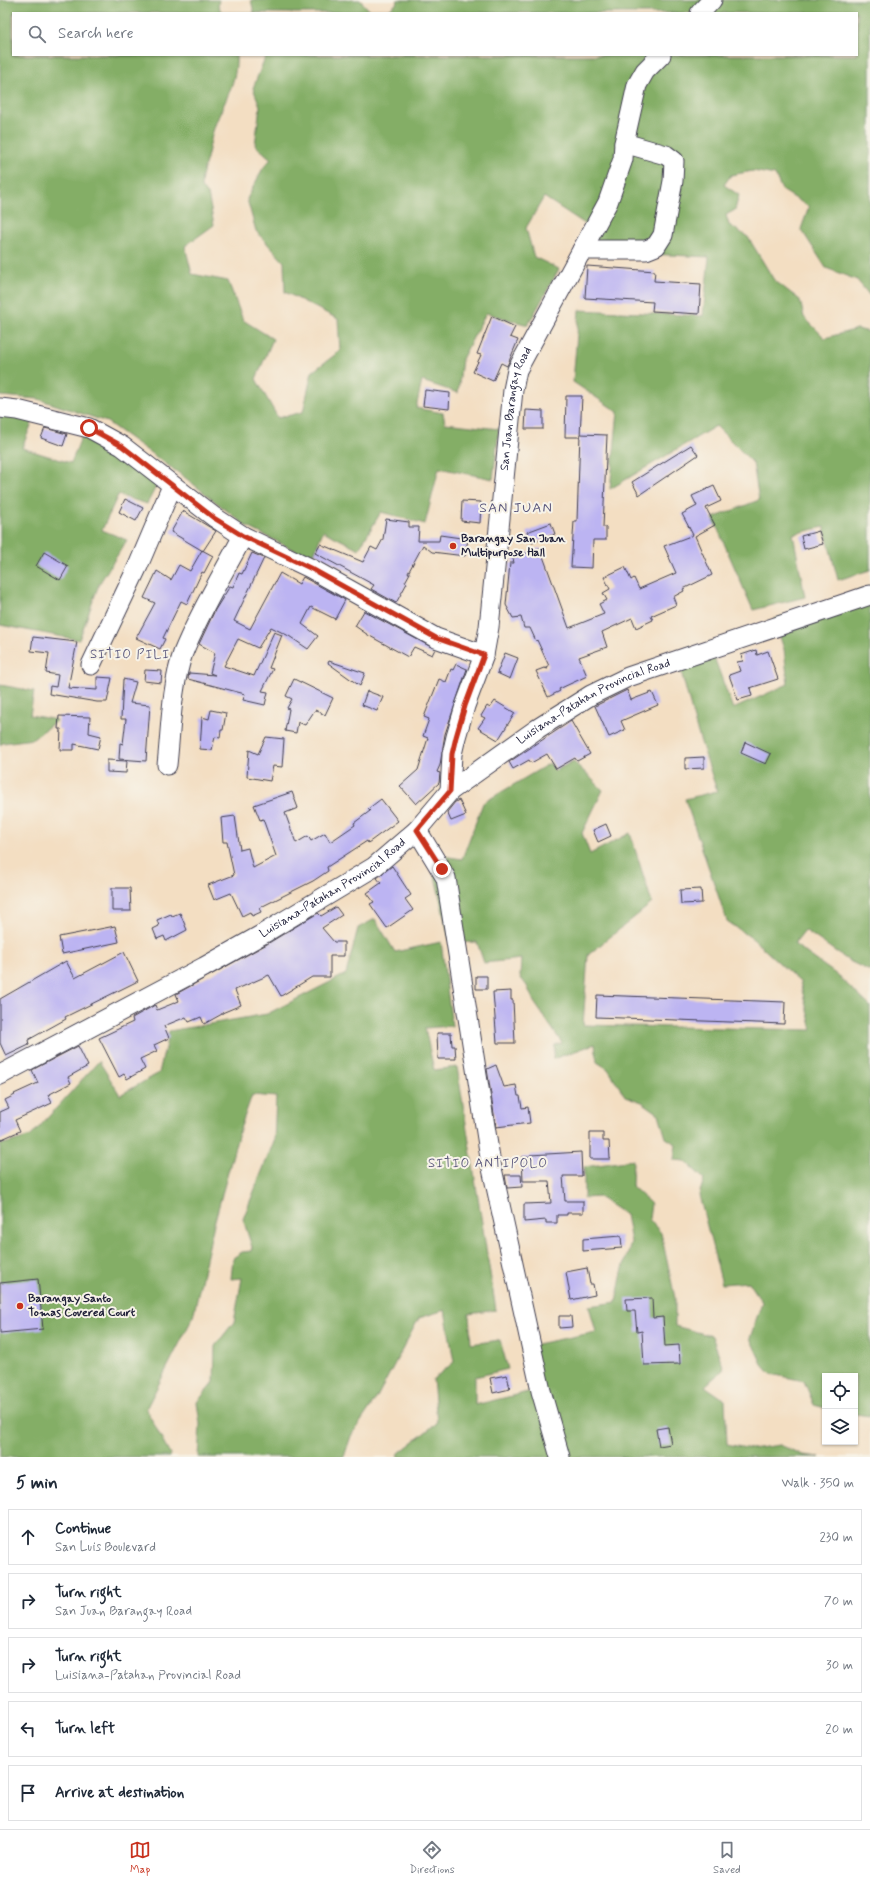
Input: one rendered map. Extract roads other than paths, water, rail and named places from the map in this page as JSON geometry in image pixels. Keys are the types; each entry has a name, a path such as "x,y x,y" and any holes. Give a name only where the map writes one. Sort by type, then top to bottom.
{"street":[{"path":"701,12 712,0"},
{"name":"San Juan Barangay Road","path":"450,791 452,754 456,737 465,706 484,655 489,627 513,390 517,370 599,220 616,183 623,159 624,143 637,85 645,71 660,56"},
{"path":"582,250 646,250 656,246 662,235 673,181 674,161 666,155 624,143"},
{"path":"0,408 17,410 89,428 122,446 172,486 243,536 310,568 436,638 484,655"},
{"path":"91,665 138,566 172,486"},
{"path":"167,765 175,692 183,654 195,627 243,536"},
{"name":"Luisiana-Patahan Provincial Road","path":"0,1075 134,1005 261,935 374,867 417,830 450,791 537,729 591,695 628,677 870,595"},
{"path":"417,830 446,878 491,1164 541,1391 560,1457"}],"place":[{"name":"Barangay San Juan Multipurpose Hall","path":"453,546"},
{"name":"Barangay Santo Tomas Covered Court","path":"20,1306"}],"district":[{"name":"SAN JUAN","path":"516,508"},
{"name":"SITIO PILI","path":"130,654"},
{"name":"SITIO ANTIPOLO","path":"488,1163"}]}
